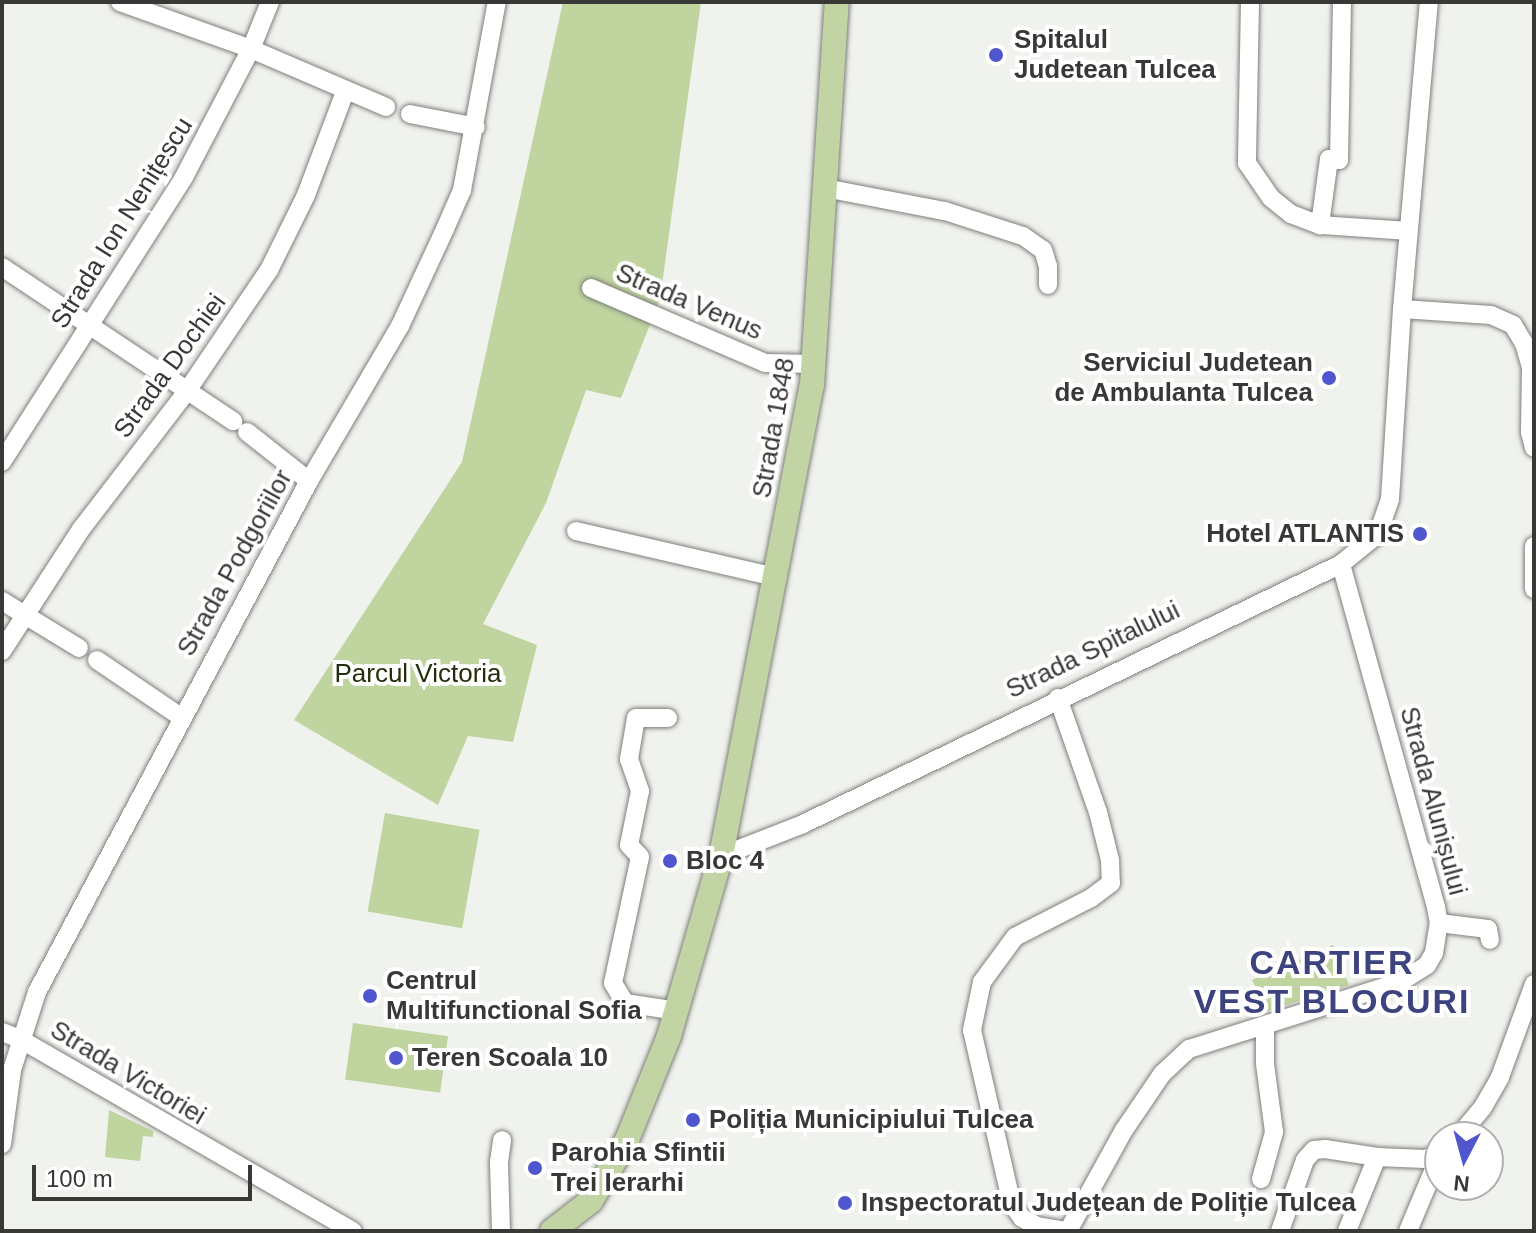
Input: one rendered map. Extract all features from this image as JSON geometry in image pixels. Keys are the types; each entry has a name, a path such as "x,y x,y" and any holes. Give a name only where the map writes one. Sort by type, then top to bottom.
{"main road":[{"name":"Strada 1848","path":"721,856 815,364 837,2"},
{"path":"552,1231 591,1201 608,1177 653,1078 677,1011 721,856"}],"street":[{"path":"120,2 251,49 345,92 386,107"},
{"name":"Strada Ion Nenițescu","path":"2,462 184,177 251,49 270,2"},
{"name":"Strada Podgoriilor","path":"2,1144 12,1070 37,992 309,481 407,312 462,190 497,2"},
{"path":"1250,2 1247,163 1271,198 1291,214 1320,225 1408,231"},
{"path":"1320,225 1329,159 1339,160 1342,2"},
{"name":"Strada Spitalului","path":"721,856 803,824 1058,698 1341,564 1367,545 1384,523 1390,499 1408,231 1429,2"},
{"name":"Strada Dochiei","path":"2,651 82,528 187,391 269,270 306,195 345,92"},
{"path":"410,114 476,127"},
{"path":"825,188 945,211 1023,236 1043,250 1048,266 1048,285"},
{"path":"2,267 92,324 240,426 309,481"},
{"name":"Strada Venus","path":"591,288 765,363 815,364"},
{"path":"1402,309 1491,315 1513,325 1524,343 1531,368 1530,432 1534,448"},
{"path":"576,531 776,577"},
{"path":"1534,546 1534,589"},
{"name":"Strada Alunișului","path":"1058,698 1098,812 1110,860 1111,883 1091,898 1015,937 982,982 972,1030 1012,1204 1030,1222 1066,1231 1124,1130 1178,1057 1189,1049 1265,1028 1400,982 1416,974 1434,953 1439,923 1341,564"},
{"path":"2,601 79,648"},
{"path":"97,660 181,717"},
{"path":"668,718 636,718 629,759 640,791 629,845 640,857 613,983 625,1003 677,1011"},
{"path":"1439,923 1488,929 1490,940"},
{"path":"1471,1121 1500,1077 1534,984"},
{"path":"1261,1179 1274,1132 1265,1064 1265,1028"},
{"name":"Strada Victoriei","path":"2,1032 20,1039 352,1231"},
{"path":"501,1231 499,1162 502,1140"},
{"path":"1280,1231 1310,1153 1325,1149 1377,1157 1424,1159"},
{"path":"1347,1231 1377,1157"},
{"path":"1408,1231 1424,1192"}],"green space":[{"name":"Parcul Victoria","path":"563,2 701,2 660,299 621,398 586,390 546,503 483,624 537,645 513,742 468,736 438,805 294,720 462,462"},
{"path":"385,813 480,830 462,928 368,911"},
{"path":"1333,945 1349,985 1267,1011 1252,980"},
{"name":"Teren Scoala 10","path":"353,1023 448,1036 440,1093 345,1079"},
{"path":"109,1110 153,1131 153,1137 143,1136 140,1161 105,1157"}],"place":[{"name":"Spitalul Judetean Tulcea","path":"996,55"},
{"name":"Serviciul Judetean de Ambulanta Tulcea","path":"1329,378"},
{"name":"Hotel ATLANTIS","path":"1420,534"},
{"name":"Bloc 4","path":"670,861"},
{"name":"Centrul Multifunctional Sofia","path":"370,996"},
{"name":"Teren Scoala 10","path":"396,1058"},
{"name":"Poliția Municipiului Tulcea","path":"693,1120"},
{"name":"Parohia Sfintii Trei Ierarhi","path":"535,1168"},
{"name":"Inspectoratul Județean de Poliție Tulcea","path":"845,1203"}],"district":[{"name":"CARTIER VEST BLOCURI","path":"1332,982"}]}
